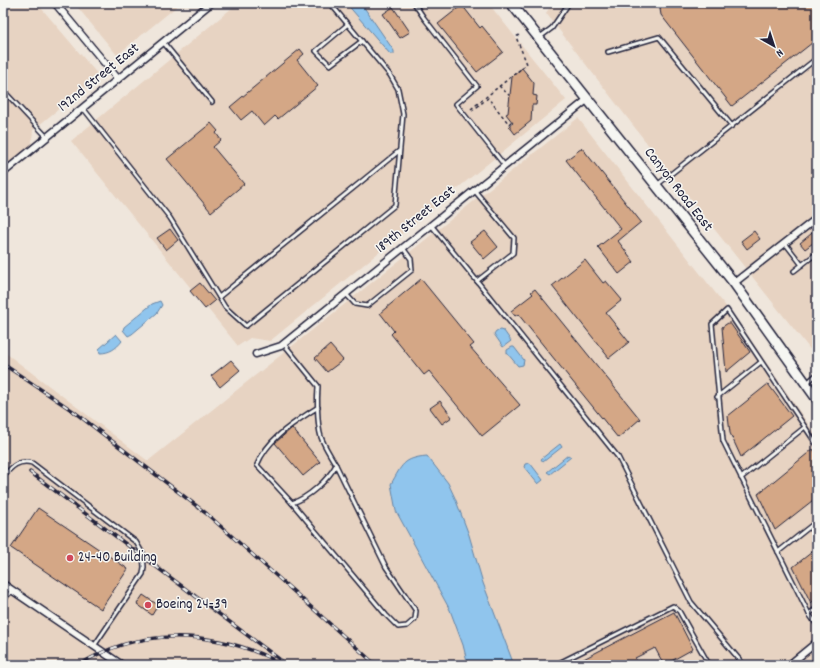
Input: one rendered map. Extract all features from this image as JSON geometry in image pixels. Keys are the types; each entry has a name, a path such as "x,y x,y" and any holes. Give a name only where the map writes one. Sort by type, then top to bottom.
{"main road":[{"name":"Canyon Road East","path":"511,3 734,283 817,399"}],"street":[{"path":"55,3 118,79"},
{"name":"192nd Street East","path":"3,173 211,3"},
{"name":"189th Street East","path":"256,354 284,344 588,99"},
{"path":"734,283 817,218"},
{"path":"3,584 122,665"},
{"path":"793,664 817,642"}],"lane":[{"path":"83,108 170,218 225,307 246,326 395,205 403,114 398,89 390,75 330,3"},
{"path":"414,3 477,86 456,104 505,166"},
{"path":"539,38 552,28 569,3"},
{"path":"348,24 316,51 330,65 362,41"},
{"path":"608,52 659,37 732,126"},
{"path":"163,42 212,102"},
{"path":"657,185 817,58"},
{"path":"3,90 46,137"},
{"path":"219,297 399,152"},
{"path":"474,190 514,238 513,253 477,281"},
{"path":"431,225 618,457 691,602 744,665"},
{"path":"785,243 802,265"},
{"path":"346,294 355,304 367,306 412,270 411,259 403,248"},
{"path":"794,271 817,253"},
{"path":"817,445 727,310 712,324 717,397 723,442 809,614 817,625"},
{"path":"284,344 318,386 318,407 321,436 386,567 416,611 415,619 407,626 398,627 386,616 292,503 257,465 262,453 285,429 318,407"},
{"path":"717,397 761,362"},
{"path":"806,383 817,374"},
{"path":"741,478 805,427"},
{"path":"3,477 16,464 22,461 32,463 123,531 140,546 144,561 143,574 94,646"},
{"path":"292,503 300,500 331,474 336,465"},
{"path":"778,552 817,522"},
{"path":"3,599 12,591"},
{"path":"555,665 672,606 679,611 707,661 706,665"},
{"path":"809,614 817,608"}],"path":[{"path":"472,110 527,64 516,37 518,35"},
{"path":"499,86 510,96"},
{"path":"486,98 488,98 509,124 512,121"}],"shaded area":[{"path":"3,3 37,3 99,76 33,130 31,150 3,173"},
{"path":"74,3 181,3 117,55"},
{"path":"238,3 488,3 566,100 270,341 250,338 238,346 71,141"},
{"path":"553,3 817,3 817,358 684,191 546,13"},
{"path":"578,118 739,323 817,437 817,665 3,665 3,351 148,461"}],"water":[{"path":"346,3 361,3 394,51 394,54 390,54"},
{"path":"160,301 162,305 157,313 128,336 123,330 124,327 152,304"},
{"path":"496,331 504,331 511,341 503,347 494,334"},
{"path":"116,334 122,341 120,344 109,351 100,353 99,349"},
{"path":"514,347 524,360 523,365 518,366 507,353 507,350"},
{"path":"560,444 562,447 543,462 541,459"},
{"path":"568,455 571,457 550,474 547,472"},
{"path":"427,456 448,483 455,498 469,535 483,583 514,665 468,665 463,645 450,610 396,511 391,484 404,464 413,459"},
{"path":"530,463 543,480 538,484 524,467 525,464"}],"building":[{"path":"659,3 817,3 817,39 732,106 661,15"},
{"path":"462,5 480,28 482,26 503,52 477,72 438,24"},
{"path":"393,7 410,32 400,38 383,14"},
{"path":"300,49 304,54 297,60 318,86 278,119 275,116 264,126 252,111 241,120 230,107"},
{"path":"522,68 534,83 533,95 537,96 536,105 532,105 531,121 515,134 509,126 513,123 506,114 508,113 512,77"},
{"path":"211,123 218,131 216,133 221,140 213,147 244,184 211,212 167,159"},
{"path":"582,148 641,222 618,241 634,262 619,274 598,247 621,229 566,160"},
{"path":"170,229 178,240 166,250 157,238"},
{"path":"817,229 817,240 805,249 800,243"},
{"path":"485,231 498,247 484,259 470,242"},
{"path":"754,231 760,239 747,249 741,241"},
{"path":"585,260 603,283 606,281 622,300 606,313 629,342 609,358 552,286"},
{"path":"421,279 474,344 470,347 520,405 482,436 429,371 424,375 391,334 394,331 380,313"},
{"path":"200,283 215,301 205,309 190,291"},
{"path":"535,289 640,419 618,438 518,314 515,316 511,311 533,294 531,292"},
{"path":"730,323 750,352 726,372 722,327"},
{"path":"330,345 343,360 327,372 315,358"},
{"path":"231,360 240,370 220,387 211,376"},
{"path":"768,384 792,416 741,457 730,433 728,416"},
{"path":"440,401 452,417 442,424 430,408"},
{"path":"292,428 320,462 303,476 275,443"},
{"path":"813,449 817,455 817,497 775,530 758,494"},
{"name":"24-40 Building","path":"38,508 128,569 101,609 11,548"},
{"path":"817,548 817,598 811,603 793,567"},
{"name":"Boeing 24-39","path":"143,595 158,605 152,615 137,604"},
{"path":"674,612 693,649 664,665 655,648 635,658 639,665 572,665"}],"railway":[{"path":"3,364 73,411 207,514 376,665"},
{"path":"30,472 287,665"},
{"path":"79,665 102,653 125,644 150,639 175,637 200,638 224,642 249,649 272,659"}],"place":[{"name":"24-40 Building","path":"70,558"},
{"name":"Boeing 24-39","path":"148,605"}]}
